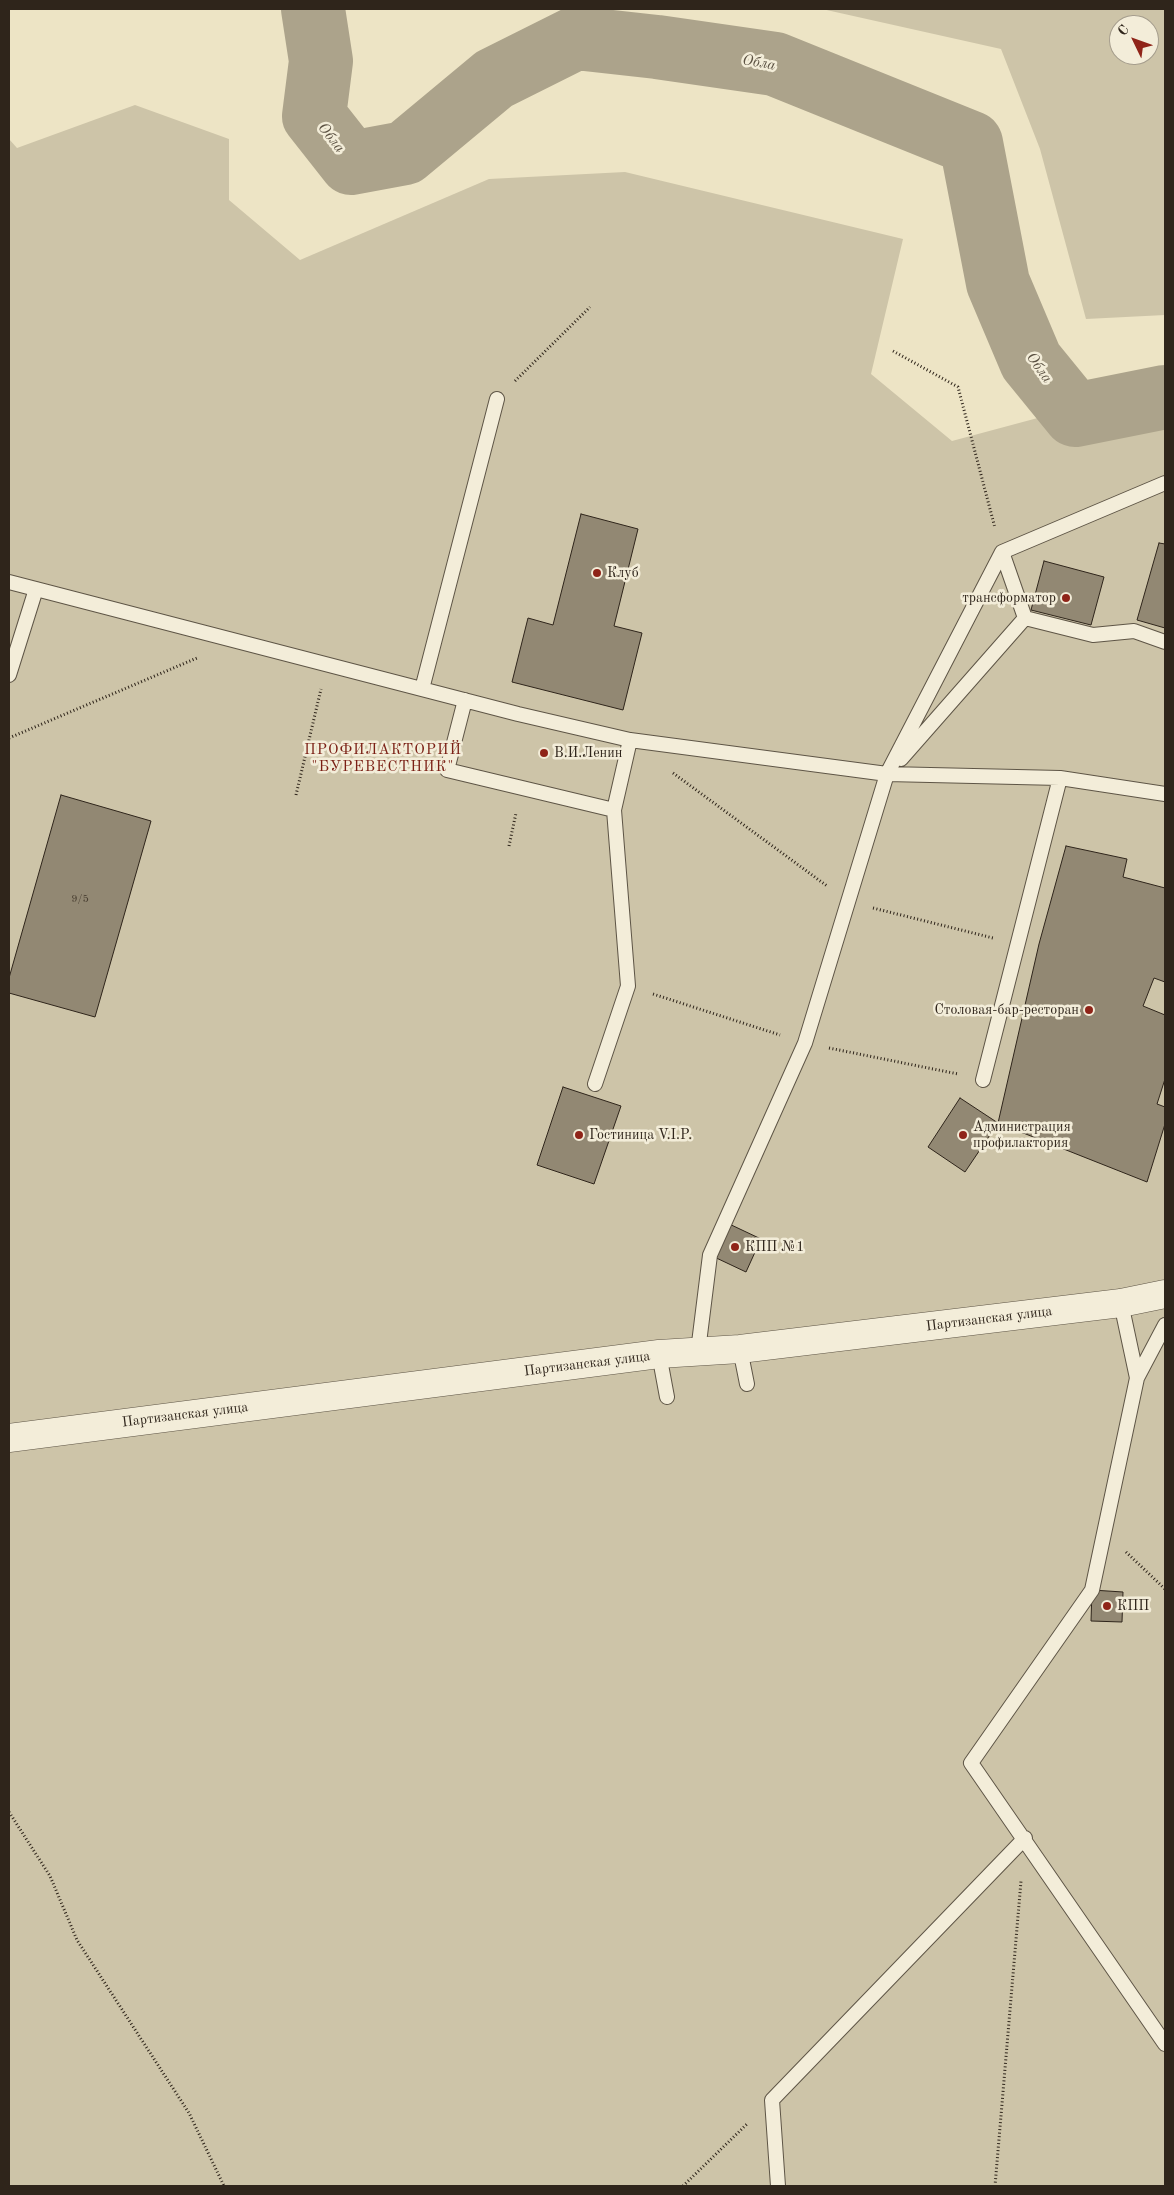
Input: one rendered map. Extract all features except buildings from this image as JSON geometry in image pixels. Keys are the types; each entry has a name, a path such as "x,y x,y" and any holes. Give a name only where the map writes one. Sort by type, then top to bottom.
{"street":[{"name":"Партизанская улица","path":"9,1438 659,1354 740,1349 1121,1303 1165,1294"}],"lane":[{"path":"422,689 497,399"},
{"path":"698,1352 710,1255 805,1043 887,774 1002,552 1165,482"},
{"path":"1002,552 1025,618"},
{"path":"9,582 465,700 630,740 887,774 1060,778 1165,794"},
{"path":"9,675 36,589"},
{"path":"1025,618 1093,635 1134,632 1165,642"},
{"path":"887,774 1025,618"},
{"path":"465,700 447,770 614,810"},
{"path":"595,1084 628,986 614,810 630,740"},
{"path":"983,1080 1060,778"},
{"path":"1121,1303 1137,1378"},
{"path":"1165,1325 1137,1378 1092,1590 971,1763 1003,1812 1025,1838 1165,2044"},
{"path":"740,1349 748,1384"},
{"path":"659,1354 668,1397"},
{"path":"778,2186 772,2100 1025,1838"}],"path":[{"path":"497,399 590,307"},
{"path":"893,351 958,387 1002,552"},
{"path":"9,738 236,641"},
{"path":"296,795 327,664"},
{"path":"669,769 848,902 1018,944"},
{"path":"509,846 521,787"},
{"path":"628,986 805,1043 983,1080"},
{"path":"1104,1531 1165,1589"},
{"path":"9,1812 50,1876 77,1940 189,2113 224,2186"},
{"path":"995,2186 1025,1838"},
{"path":"684,2186 772,2100"}],"shaded area":[{"path":"822,9 1165,9 1165,315 1086,319 1040,149 1001,49"},
{"path":"135,105 229,139 229,200 300,260 489,179 625,172 903,239 871,374 952,441 1127,394 1165,390 1165,2186 9,2186 9,139 17,148"}],"waterway":[{"name":"Обла","path":"313,9 321,61 314,116 351,163 405,153 494,79 576,38 657,47 775,64 971,143 998,283 1031,361 1075,415 1165,397"}],"place":[{"name":"Клуб","path":"597,573"},
{"name":"трансформатор","path":"1066,598"},
{"name":"В.И.Ленин","path":"544,753"},
{"name":"Столовая-бар-ресторан","path":"1089,1010"},
{"name":"Гостиница V.I.P.","path":"579,1135"},
{"name":"Администрация профилактория","path":"963,1135"},
{"name":"КПП №1","path":"735,1247"},
{"name":"КПП","path":"1107,1606"}],"district":[{"name":"ПРОФИЛАКТОРИЙ \"БУРЕВЕСТНИК\"","path":"383,758"}]}
